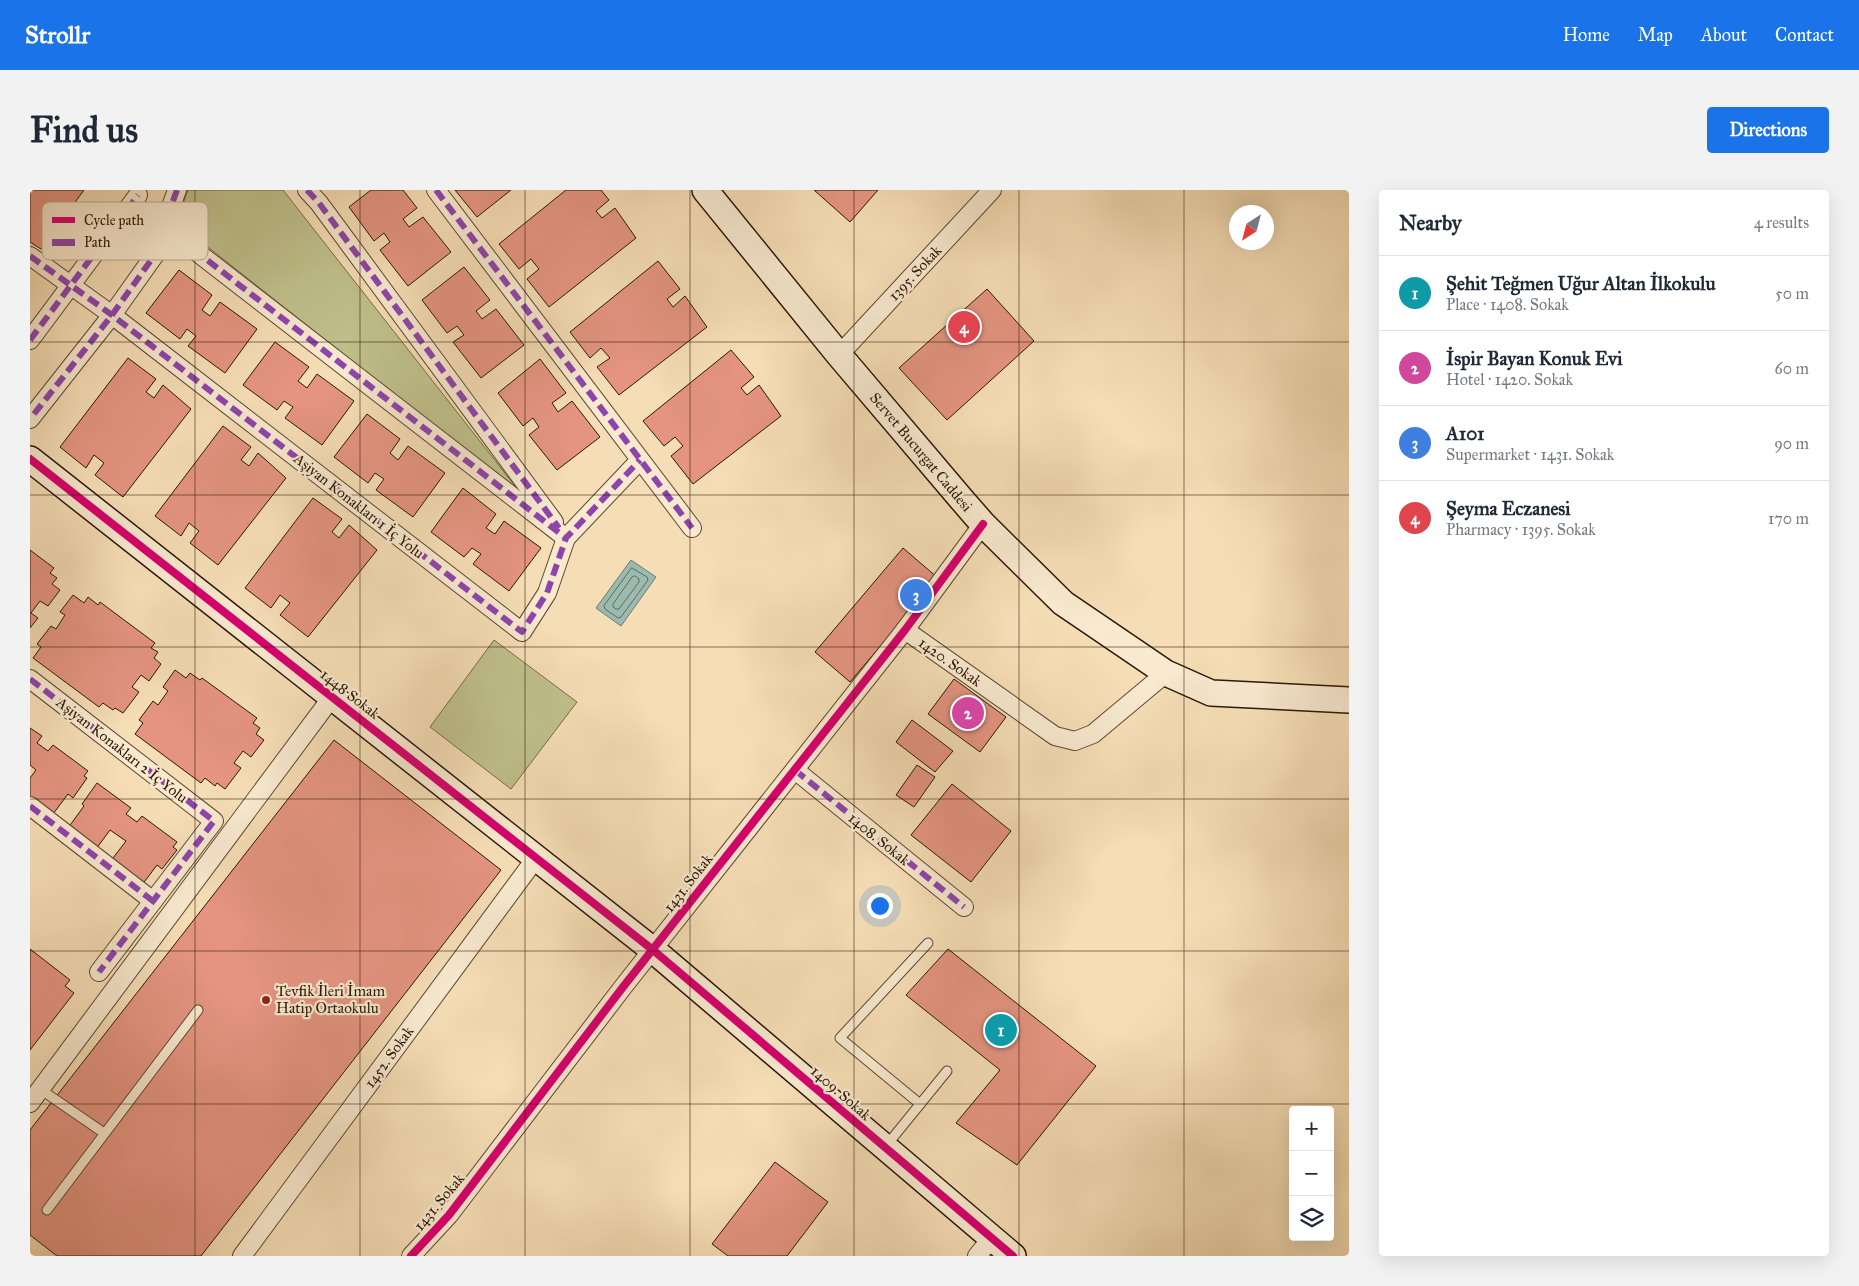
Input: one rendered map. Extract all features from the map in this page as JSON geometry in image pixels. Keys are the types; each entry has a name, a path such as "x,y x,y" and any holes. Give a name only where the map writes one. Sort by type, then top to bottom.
{"street":[{"path":"173,202 177,190"},
{"path":"436,190 692,528"},
{"name":"Servet Bucurgat Caddesi","path":"705,190 838,355 983,524 1063,603 1166,673 1211,693 1349,700"},
{"name":"1395. Sokak","path":"838,355 992,190"},
{"path":"311,191 566,538"},
{"path":"133,202 138,195"},
{"name":"Aşiyan Konakları 1 İç Yolu","path":"30,256 69,286 112,315 522,632 547,593 566,538 640,460"},
{"path":"30,340 89,260"},
{"path":"32,417 112,315 151,260"},
{"path":"207,260 566,538"},
{"name":"1448 Sokak","path":"30,460 652,950"},
{"name":"1431. Sokak","path":"411,1256 449,1215 652,950 906,630 983,524"},
{"name":"1420. Sokak","path":"906,630 1055,736 1075,741 1093,734 1166,673"},
{"name":"Aşiyan Konakları 2 İç Yolu","path":"30,679 214,821 153,901"},
{"path":"35,1096 332,697"},
{"name":"1408. Sokak","path":"794,770 964,907"},
{"path":"30,806 153,901 99,972"},
{"name":"1452. Sokak","path":"242,1256 536,858"},
{"name":"1409. Sokak","path":"652,950 884,1148 984,1247 1013,1256"}],"lane":[{"path":"920,1104 840,1038 928,943"},
{"path":"47,1210 198,1010"},
{"path":"884,1148 947,1071"},
{"path":"35,1096 104,1133"}],"green space":[{"path":"188,190 283,190 522,495 208,247 208,202 184,201"},
{"path":"494,640 577,702 511,789 430,727"}],"water":[{"path":"631,560 656,577 621,626 596,608"}],"building":[{"path":"30,190 84,190 75,202 42,202 42,248 41,249 30,242"},
{"path":"371,190 403,190 417,208 403,219 409,227 423,217 451,252 408,286 380,250 390,242 384,233 374,241 349,207"},
{"path":"455,190 511,190 477,217"},
{"path":"566,190 601,190 609,200 596,211 602,218 615,208 636,238 549,307 527,279 539,269 531,259 519,269 499,244"},
{"path":"814,190 878,190 850,222"},
{"path":"658,261 680,289 667,299 673,307 685,296 707,327 619,395 597,367 610,358 601,348 590,358 570,332"},
{"path":"464,267 490,300 476,311 482,319 496,309 524,345 481,378 453,342 464,335 457,326 447,333 422,300"},
{"path":"179,270 212,295 202,310 210,316 220,302 257,329 225,373 188,346 196,336 187,329 180,339 146,313"},
{"path":"987,289 1034,341 947,420 899,368"},
{"path":"275,342 309,367 298,381 307,388 317,374 354,401 322,445 285,418 293,407 284,401 277,410 243,385"},
{"path":"731,350 754,377 741,388 747,395 759,385 781,416 693,484 671,456 683,446 675,437 664,446 643,421"},
{"path":"128,358 156,379 146,392 154,398 163,385 191,409 123,497 95,475 104,463 94,455 86,468 60,447"},
{"path":"540,359 566,393 552,403 558,412 572,401 600,437 557,470 529,435 539,427 533,418 523,426 498,393"},
{"path":"367,414 400,439 390,453 398,460 408,446 445,473 413,517 376,490 384,479 375,473 368,483 334,457"},
{"path":"223,426 251,447 241,460 249,466 258,453 286,478 218,565 190,543 199,531 189,523 181,536 155,516"},
{"path":"463,488 496,514 486,528 495,534 504,521 541,548 509,591 473,564 481,554 472,548 464,557 431,532"},
{"path":"313,498 342,519 332,532 339,538 349,525 377,550 308,637 280,615 290,603 280,595 271,608 245,588"},
{"path":"903,548 938,578 850,682 815,652"},
{"path":"30,550 54,568 50,573 57,578 52,584 60,590 48,606 40,601 31,613 38,618 30,628"},
{"path":"73,595 84,603 88,597 98,605 100,602 155,643 151,648 158,652 154,658 161,664 149,681 141,675 132,687 139,692 123,713 115,708 113,710 103,703 99,707 33,658 41,647 37,644 51,626 56,629 65,615 60,612"},
{"path":"175,670 186,678 190,673 200,680 202,678 257,718 253,723 260,728 256,734 264,740 251,757 243,751 234,763 241,768 225,789 217,783 215,786 205,778 201,783 135,734 143,723 139,720 153,701 158,705 168,691 163,687"},
{"path":"954,679 1006,717 980,752 928,714"},
{"path":"912,720 953,751 935,772 896,742"},
{"path":"30,728 42,736 37,743 48,751 53,745 88,771 84,776 87,778 73,798 68,794 53,814 30,797 30,778 36,770 30,765"},
{"name":"Tevfik İleri İmam Hatip Ortaokulu","path":"334,740 501,870 201,1256 57,1256 30,1235 30,1130"},
{"path":"917,765 935,777 914,807 896,795"},
{"path":"97,783 131,808 126,814 137,822 142,816 177,842 173,847 177,850 162,869 157,865 142,885 110,862 126,841 110,830 96,849 68,828 84,806 82,804"},
{"path":"952,784 1011,831 971,882 911,835"},
{"path":"30,949 70,980 65,986 74,993 30,1050"},
{"path":"948,949 1096,1066 1017,1165 956,1123 1000,1070 906,995"},
{"path":"775,1162 828,1202 787,1256 728,1256 712,1244"}],"marked path":[{"path":"173,202 177,190"},
{"path":"307,190 319,203 559,528"},
{"path":"436,190 692,528"},
{"path":"133,202 138,195"},
{"path":"30,256 112,315 522,632 547,593 566,538 640,460"},
{"path":"30,340 90,260"},
{"path":"34,414 112,315 151,260"},
{"path":"207,260 566,538"},
{"path":"30,679 214,821 99,972"},
{"path":"795,770 964,907"},
{"path":"30,806 153,901"}],"cycle path":[{"path":"30,459 653,950 1013,1256"},
{"path":"411,1256 449,1215 623,987 905,630 983,524"}],"place":[{"name":"Şeyma Eczanesi","path":"964,327"},
{"name":"A101","path":"916,595"},
{"name":"İspir Bayan Konuk Evi","path":"968,713"},
{"name":"Tevfik İleri İmam Hatip Ortaokulu","path":"266,1000"},
{"name":"Şehit Teğmen Uğur Altan İlkokulu","path":"1001,1030"}]}
